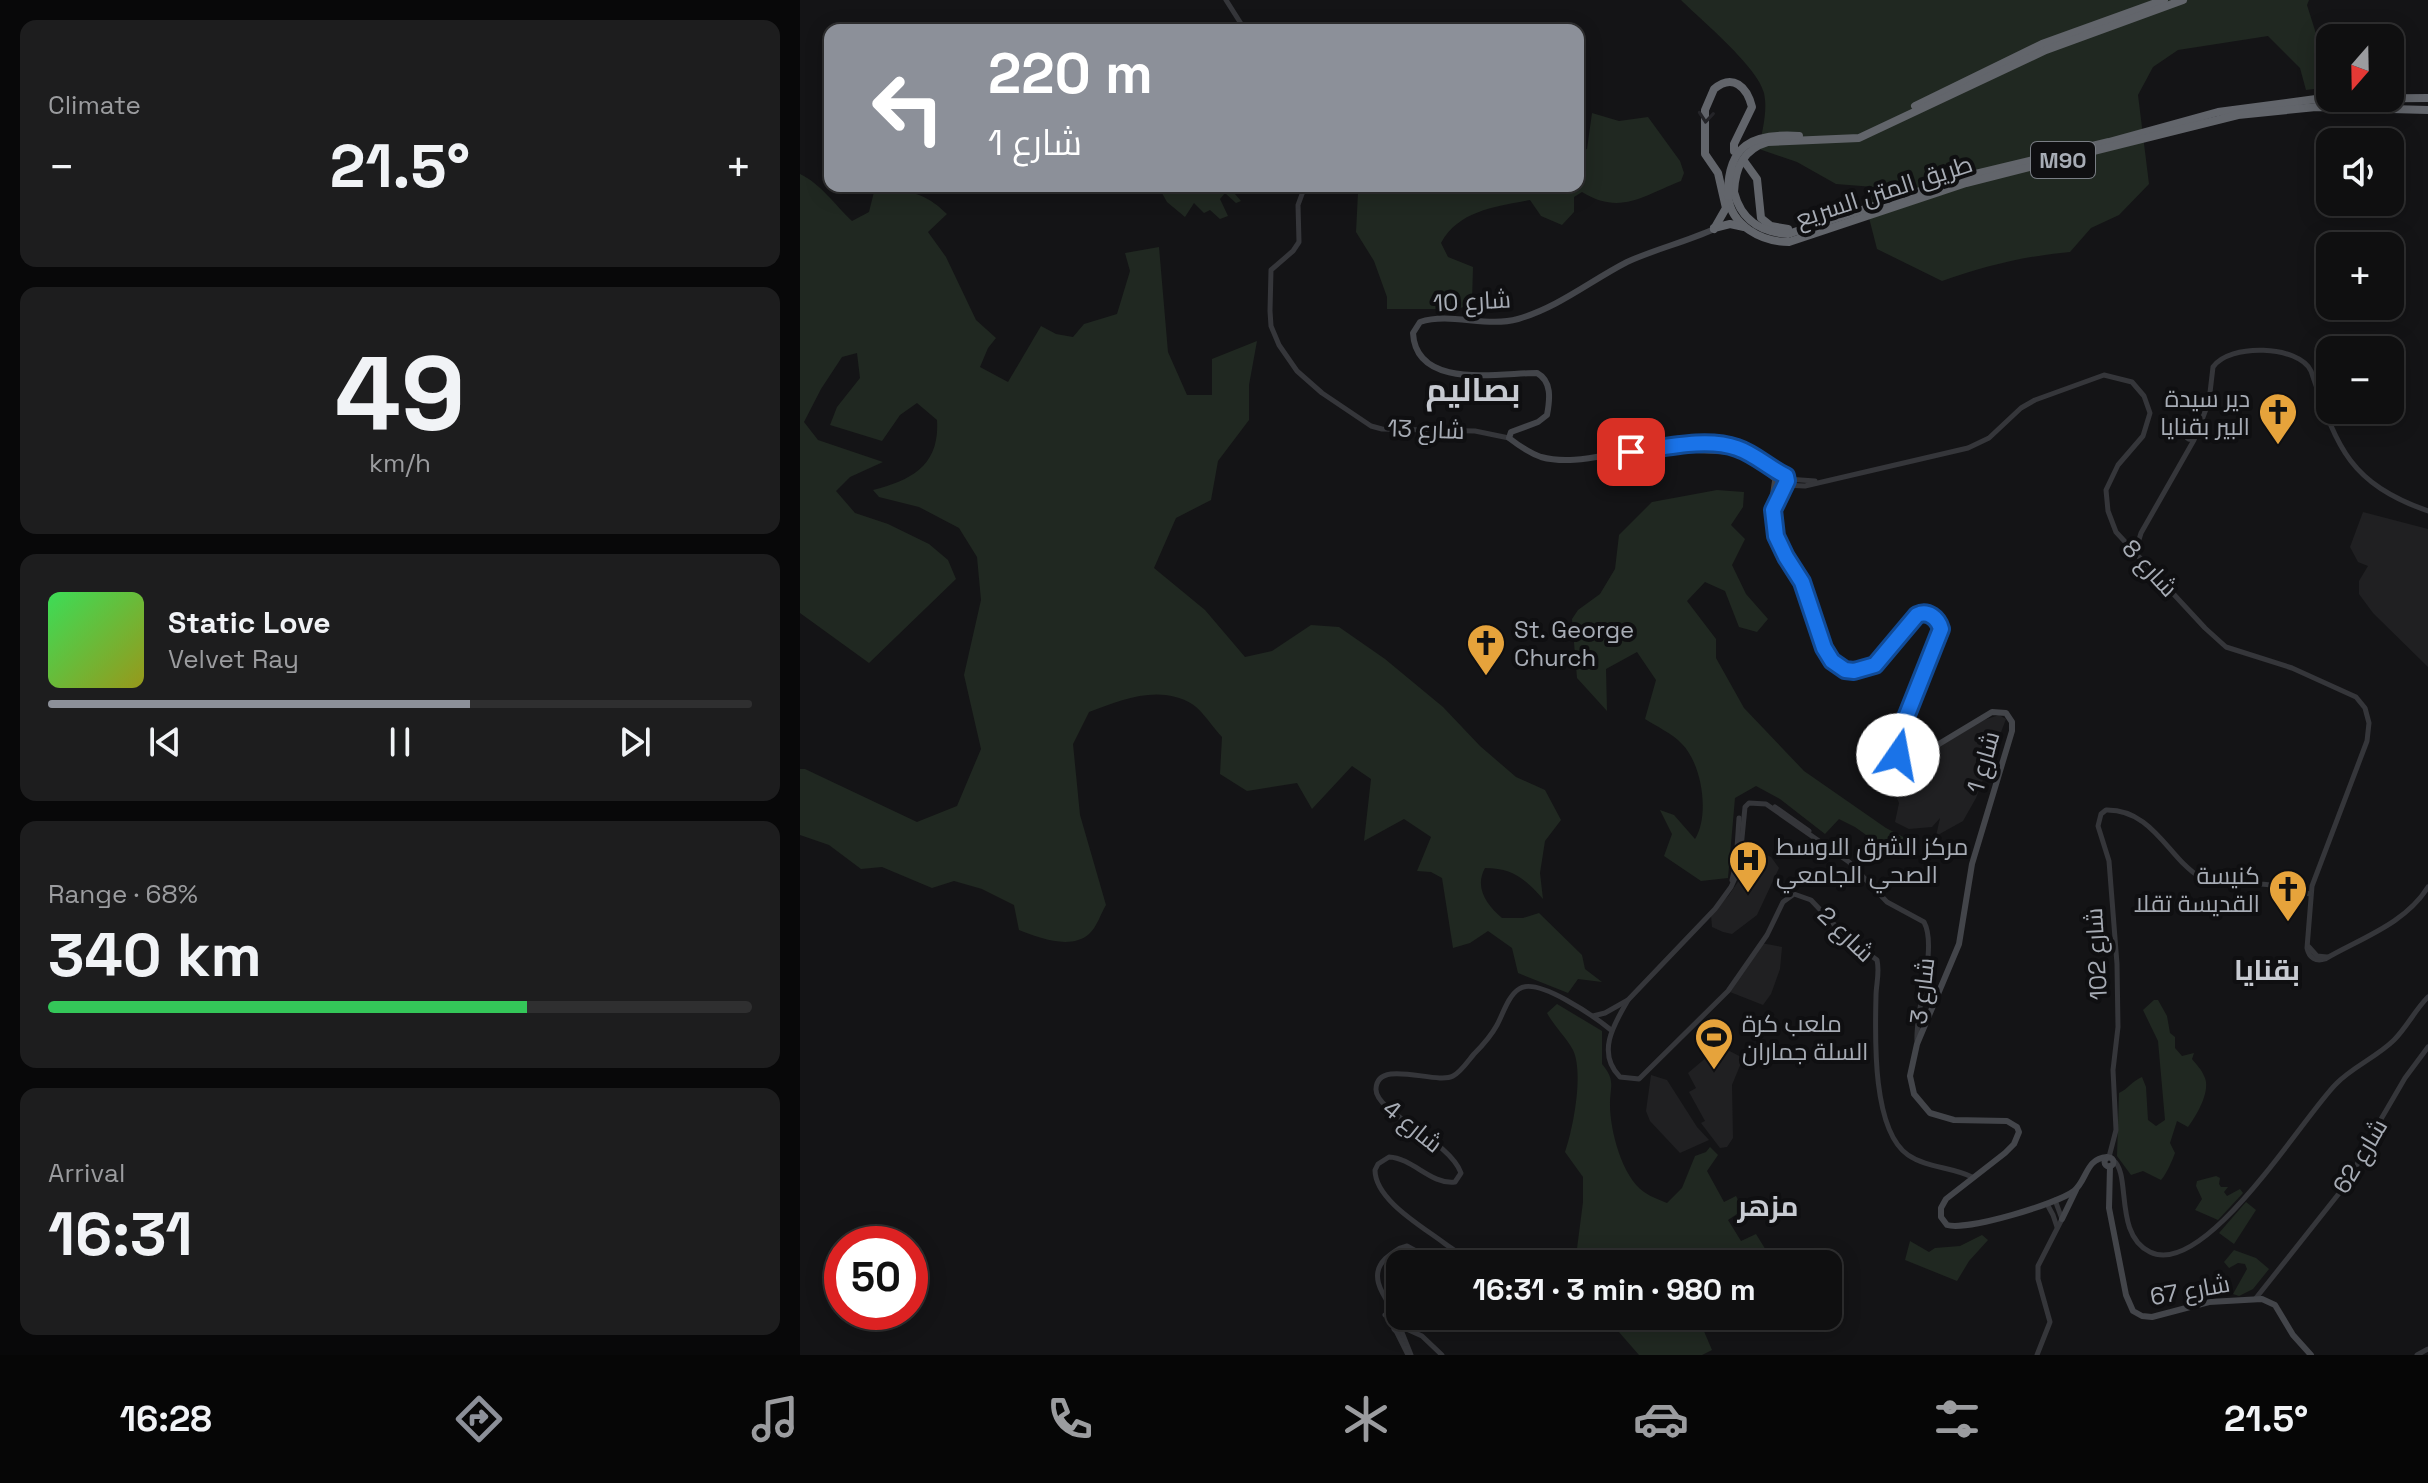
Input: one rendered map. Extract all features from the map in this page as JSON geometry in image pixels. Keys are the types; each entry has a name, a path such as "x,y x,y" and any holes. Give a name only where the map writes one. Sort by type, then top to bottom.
{"highway":[{"path":"1729,199 1728,180 1733,162 1747,143 1758,137 1777,134 1835,135 1873,127 2042,44 2164,0"},
{"path":"1713,229 1726,210 1736,171 1745,154 1755,146 1768,142 1859,138 2046,50 2183,0"},
{"path":"1734,151 1734,144 1752,107 1744,88 1730,81 1714,89 1705,110 1705,154 1746,228"},
{"name":"طريق المتن السريع","path":"1729,199 1758,227 1776,233 1800,231 1963,177 2218,112 2316,99 2428,98"},
{"name":"طريق المتن السريع","path":"1746,228 1770,241 1802,240 1966,183 2238,115 2316,107 2428,110"},
{"path":"1744,161 1757,179 1761,218 1771,226 1800,231"},
{"path":"1713,229 1730,224 1746,228"}],"main road":[{"name":"شارع 10","path":"1509,438 1511,432 1538,422 1547,415 1549,389 1543,377 1537,373 1463,375 1441,371 1430,364 1415,346 1413,333 1420,322 1439,319 1506,322 1535,313 1588,287 1627,263 1713,229"},
{"path":"1509,438 1537,456 1564,461 1657,448 1735,452 1781,480"},
{"name":"شارع 1","path":"1781,480 1773,510 1776,536 1802,582 1824,648 1838,666 1854,671 1875,665 1920,613 1927,613 1939,622 1939,635 1897,740 1897,753 1901,758 1914,759 1992,712 2006,713 2012,722 2012,731 1972,864 1959,944 1910,1067 1910,1082 1918,1101 1930,1113 1954,1120 2007,1121 2017,1127 2018,1138 2014,1144 1972,1177"},
{"path":"2062,1219 2087,1172 2096,1165 2109,1162"},
{"name":"شارع 67","path":"2109,1162 2109,1208 2126,1295 2133,1311 2152,1317 2209,1302 2256,1298 2270,1301 2311,1355"},
{"path":"1972,1177 1941,1206 1941,1217 1947,1225 1965,1227 2047,1204 2076,1190"}],"street":[{"path":"1226,0 1241,24"},
{"name":"شارع 13","path":"1303,192 1298,205 1299,242 1271,270 1271,326 1279,345 1297,371 1315,388 1371,426 1382,429 1475,431 1509,438"},
{"path":"2135,553 2141,533 2184,457 2192,435 2201,425 2209,401 2213,367 2221,358 2246,351 2297,356 2307,363 2344,455 2391,495 2428,511"},
{"name":"شارع 8","path":"1781,480 1801,486 1968,448 1989,438 2021,408 2035,400 2089,379 2113,376 2132,382 2149,405 2150,413 2143,436 2118,465 2106,490 2111,521 2127,544 2226,647 2324,681 2356,697 2365,708 2369,723 2367,741 2310,894 2307,950 2314,959 2323,960 2390,924 2417,903 2428,887"},
{"path":"2127,544 2141,533"},
{"name":"شارع 3","path":"1628,1000 1715,909 1731,887 1741,810 1750,799 1761,799 1775,806 1849,862 1881,897 1915,915 1926,926 1928,956 1916,1024 1917,1044"},
{"name":"شارع 102","path":"2109,1162 2116,1121 2113,1070 2118,1027 2117,964 2109,861 2098,823 2102,812 2118,811 2157,833 2202,878 2225,884 2261,884 2310,894"},
{"name":"شارع 2","path":"1611,1030 1610,1064 1620,1077 1641,1078 1728,991 1767,935 1783,902 1794,894 1801,895 1811,900 1846,937 1877,960 1878,1079 1892,1133 1903,1151 1913,1158 1972,1177"},
{"name":"شارع 4","path":"1456,1250 1401,1211 1378,1186 1374,1173 1383,1160 1396,1157 1445,1182 1457,1180 1460,1169 1423,1132 1384,1107 1377,1097 1376,1086 1389,1074 1448,1078 1455,1075 1493,1031 1514,994 1525,986 1534,985 1547,990 1592,1017"},
{"path":"2109,1162 2121,1175 2125,1210 2136,1240 2147,1251 2159,1255 2179,1252 2199,1242 2225,1220 2336,1083 2392,1043 2428,997"},
{"path":"1592,1017 1628,1000"},
{"path":"1592,1017 1611,1030 1628,1000"},
{"name":"شارع 62","path":"2256,1298 2352,1177 2363,1150 2405,1078 2428,1047"},
{"path":"2037,1355 2050,1322 2038,1279 2038,1266 2062,1219 2055,1200"},
{"path":"2047,1204 2057,1228"},
{"path":"1386,1259 1379,1271 1379,1283 1386,1302"},
{"path":"1401,1330 1410,1355"},
{"path":"1412,1330 1427,1339 1442,1355"},
{"path":"2417,1355 2428,1349"}],"shaded area":[{"path":"1681,0 2309,0 2307,5 2316,34 2316,89 2306,90 2300,68 2268,36 2178,50 2153,67 2138,95 2149,184 2119,215 2091,228 2070,252 2005,262 1942,281 1877,249 1867,210 1874,187 1836,184 1797,162 1759,149 1765,107 1760,82"},
{"path":"1592,113 1619,121 1648,117 1680,161 1684,173 1681,181 1632,201 1621,203 1596,199 1582,192 1584,150 1587,149"},
{"path":"800,174 821,189 852,221 869,212 874,192 914,193 930,200 947,214 928,232 946,257 976,320 996,338 980,367 1008,382 1041,326 1056,334 1073,337 1084,324 1117,314 1130,271 1125,253 1159,247 1168,352 1187,395 1212,395 1212,359 1257,341 1249,385 1249,420 1218,461 1211,500 1176,518 1154,568 1205,610 1245,657 1272,651 1311,625 1339,627 1385,659 1443,707 1480,746 1516,777 1545,790 1561,820 1545,841 1540,873 1543,899 1518,876 1485,868 1481,882 1484,896 1502,918 1523,918 1539,913 1582,955 1585,969 1602,982 1578,979 1568,993 1518,973 1512,948 1488,931 1470,943 1453,948 1442,878 1431,872 1417,871 1431,837 1404,819 1364,841 1371,779 1352,766 1312,809 1297,783 1247,791 1220,774 1222,737 1204,715 1192,704 1166,695 1140,696 1089,712 1073,744 1080,815 1106,905 1094,928 1082,939 1064,942 1027,933 1019,930 1014,905 982,889 954,881 932,888 882,867 861,869 829,845 800,835 800,769 917,822 957,806 981,749 964,675 981,600 977,557 959,528 919,507 879,497 873,490 900,481 921,468 934,449 937,420 917,403 900,415 882,441 830,425 837,407 860,378 857,353 842,357 804,422 818,440 883,462 850,477 836,491 855,513 888,524 929,544 948,560 956,579 869,663 800,613"},
{"path":"1161,192 1233,192 1241,201 1236,203 1225,193 1220,199 1228,216 1220,219 1210,210 1204,213 1194,203 1185,217 1167,202"},
{"path":"1582,192 1574,197 1574,212 1562,225 1541,216 1530,200 1480,212 1458,223 1441,243 1448,257 1473,267 1472,302 1459,309 1387,309 1387,297 1374,261 1356,232 1358,193"},
{"path":"1717,490 1744,492 1743,507 1731,525 1745,539 1732,565 1746,594 1768,619 1757,632 1739,627 1725,591 1705,582 1687,601 1716,639 1716,658 1744,708 1804,771 1907,839 1897,857 1839,819 1825,834 1780,799 1756,786 1735,798 1728,878 1701,881 1664,856 1672,834 1660,810 1674,815 1695,839 1700,829 1702,790 1695,764 1678,740 1645,719 1656,680 1637,652 1606,669 1607,711 1577,678 1572,619 1578,610 1600,594 1615,569 1619,535 1652,502"},
{"path":"2363,512 2428,529 2428,667 2373,613 2359,594 2359,581 2368,566 2358,562 2350,547"},
{"path":"1999,715 2006,719 1976,798 1963,821 1936,836 1940,818 1932,827 1909,829 1895,822 1899,803 1896,796 1910,764 1984,720"},
{"name":"مركز الشرق الاوسط الصحي الجامعي","path":"1746,851 1771,857 1779,868 1757,915 1732,934 1723,932 1712,927 1711,915 1742,876"},
{"path":"1761,943 1782,947 1780,969 1771,994 1763,1005 1730,992"},
{"path":"2158,1000 2167,1016 2170,1033 2175,1037 2175,1048 2182,1056 2194,1053 2192,1059 2206,1082 2202,1103 2188,1127 2177,1121 2170,1143 2175,1153 2161,1180 2143,1171 2131,1175 2117,1156 2119,1093 2135,1081 2142,1077 2146,1087 2148,1120 2156,1126 2165,1120 2158,1041 2143,1010"},
{"path":"1557,1004 1602,1031 1602,1064 1611,1079 1615,1140 1629,1176 1636,1185 1667,1203 1682,1188 1695,1156 1710,1147 1718,1155 1707,1171 1724,1202 1736,1196 1743,1210 1728,1220 1741,1241 1756,1234 1766,1250 1577,1250 1583,1177 1565,1152 1574,1116 1578,1072 1573,1050 1547,1013"},
{"path":"1720,1046 1743,1058 1732,1085 1733,1138 1727,1147 1720,1148 1701,1123 1705,1121 1689,1092 1696,1088 1688,1073"},
{"path":"1651,1075 1667,1080 1709,1140 1680,1153 1650,1121 1646,1111"},
{"path":"2216,1176 2220,1178 2221,1187 2228,1187 2224,1192 2227,1196 2240,1189 2243,1193 2218,1220 2195,1210 2202,1199 2197,1181"},
{"path":"2246,1202 2256,1210 2234,1244 2219,1233"},
{"path":"1982,1235 1988,1240 1969,1261 1957,1281 1905,1260 1910,1241 1929,1252 1935,1248 1960,1246"},
{"path":"2234,1250 2256,1258 2269,1269 2253,1289 2239,1296 2233,1294 2247,1269 2245,1264 2238,1263 2229,1268 2224,1262"},
{"path":"1617,1330 1703,1330 1712,1350 1702,1355 1639,1355"}],"place":[{"name":"دير سيدة البير بقنايا","path":"2278,446"},
{"name":"St. George Church","path":"1486,677"},
{"name":"مركز الشرق الاوسط الصحي الجامعي","path":"1748,894"},
{"name":"كنيسة القديسة تقلا","path":"2288,923"},
{"name":"ملعب كرة السلة جماران","path":"1714,1071"}],"district":[{"name":"بصاليم","path":"1473,390"},
{"name":"بقنايا","path":"2267,970"},
{"name":"مزهر","path":"1768,1206"}],"route":[{"path":"1631,452 1666,445 1723,444 1749,453 1786,476 1787,481 1773,510 1776,536 1802,582 1828,656 1845,670 1861,670 1875,665 1917,615 1927,613 1936,618 1941,629 1897,740 1898,755"}]}
